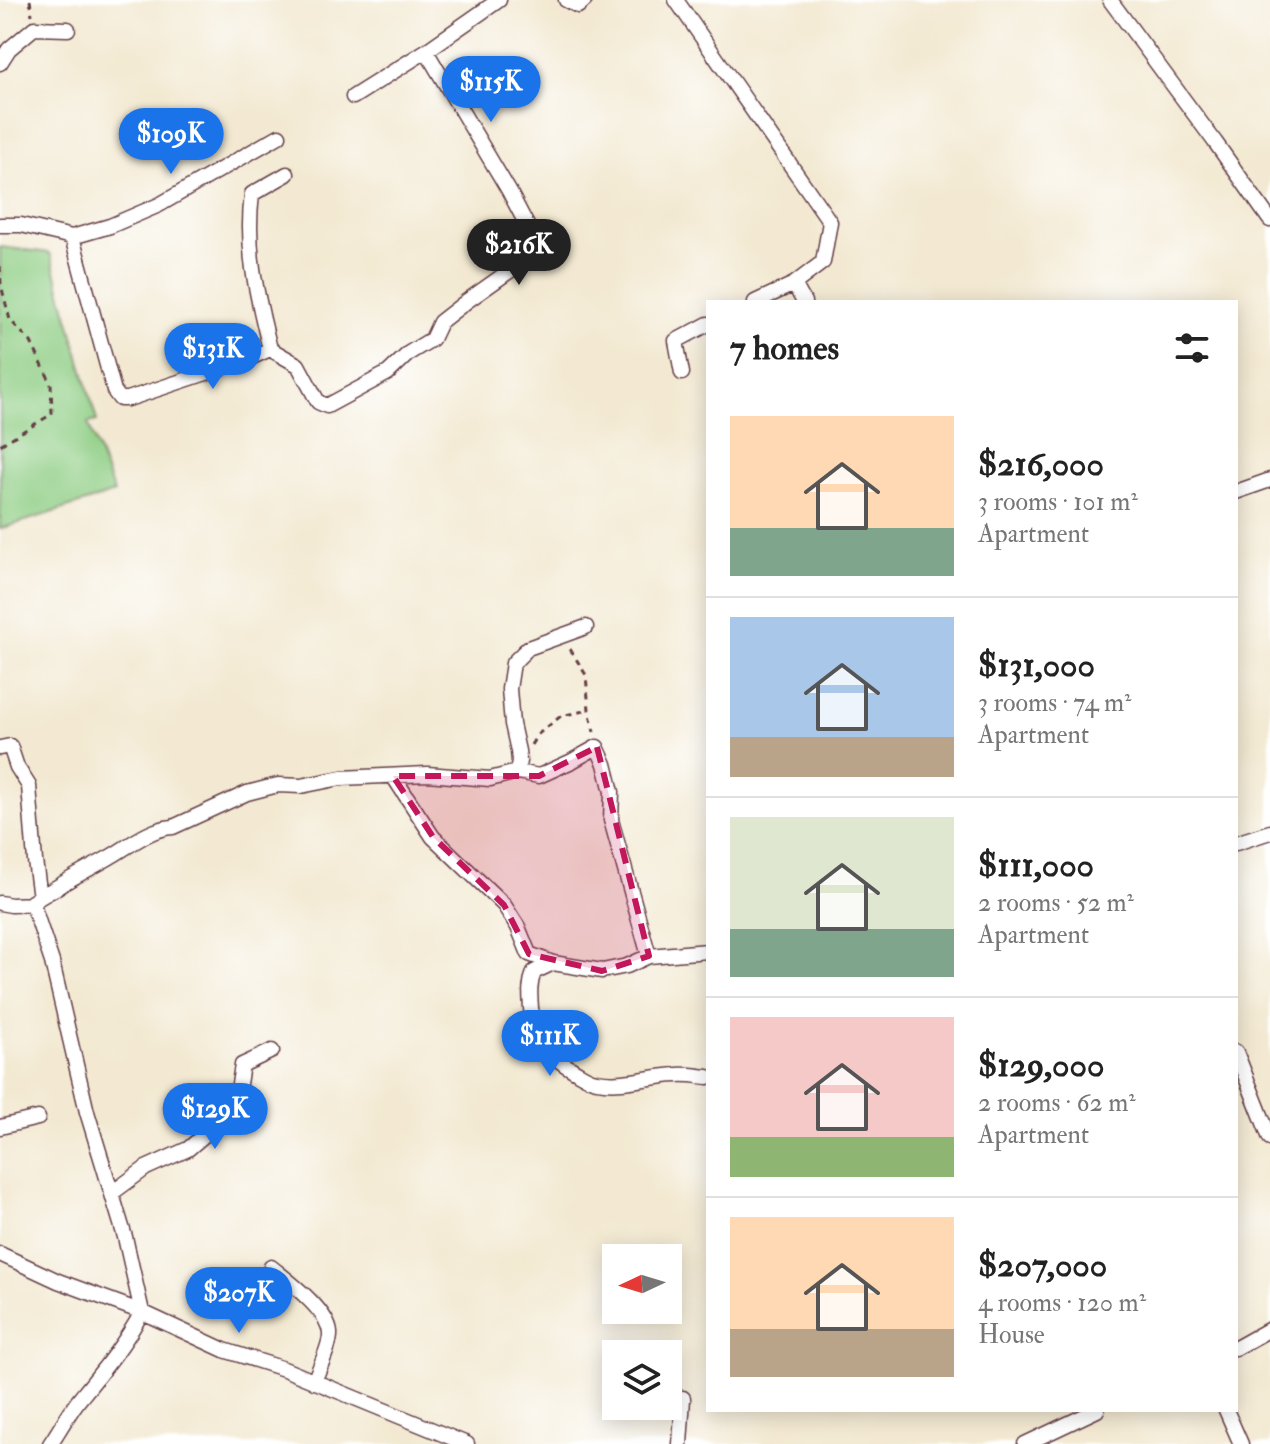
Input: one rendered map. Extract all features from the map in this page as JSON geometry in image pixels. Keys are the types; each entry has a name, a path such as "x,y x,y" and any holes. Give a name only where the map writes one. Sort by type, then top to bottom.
{"street":[{"path":"353,97 499,0"},
{"path":"566,0 578,6 585,0"},
{"path":"676,0 830,222 823,262 794,284 759,300"},
{"path":"1110,0 1270,220"},
{"path":"0,63 9,49 34,28 68,29"},
{"path":"287,174 252,194 249,221 252,268 270,349 298,365 318,402 327,406 388,373 409,353 432,339 440,322 518,265 527,248 531,233 426,51"},
{"path":"0,225 21,225 72,237 110,226 159,205 279,136"},
{"path":"72,237 114,391 120,399 248,359 270,349"},
{"path":"794,284 803,300"},
{"path":"682,373 676,341 706,325"},
{"path":"1238,491 1270,480"},
{"path":"518,767 509,689 513,663 528,648 586,627"},
{"path":"0,748 10,746 17,767 29,786 36,899 87,1112 125,1237 142,1312 50,1444"},
{"path":"0,903 33,904 36,899 144,837 247,793 278,785 301,786 341,778 427,774 490,779 518,767 539,776 597,747 612,792 611,820 649,956"},
{"path":"393,776 433,837 504,905 518,927 529,954 553,963 602,971 627,966 649,956 706,951"},
{"path":"1238,842 1270,832"},
{"path":"553,963 534,972 529,986 533,1027 540,1041 559,1061 595,1081 639,1081 677,1075 706,1077"},
{"path":"112,1193 146,1168 188,1149 223,1119 238,1090 242,1065 272,1051"},
{"path":"1238,1057 1270,1138"},
{"path":"0,1127 38,1118"},
{"path":"0,1253 58,1281 142,1312 224,1350 284,1369 446,1440 467,1444"},
{"path":"271,1267 311,1301 329,1327 330,1340 314,1382"},
{"path":"1238,1347 1270,1329"},
{"path":"680,1444 683,1398"},
{"path":"1025,1444 1093,1412"},
{"path":"1227,1412 1241,1444"}],"path":[{"path":"0,266 1,285 10,320 31,342 51,383 52,414 0,445"},
{"path":"563,636 586,675 597,747"},
{"path":"518,767 537,735 561,716 589,710"}],"highlighted area":[{"path":"597,747 649,956 602,971 529,954 504,905 433,837 393,776 539,776"}],"green space":[{"path":"0,247 50,253 97,421 88,423 114,493 0,529"}]}
